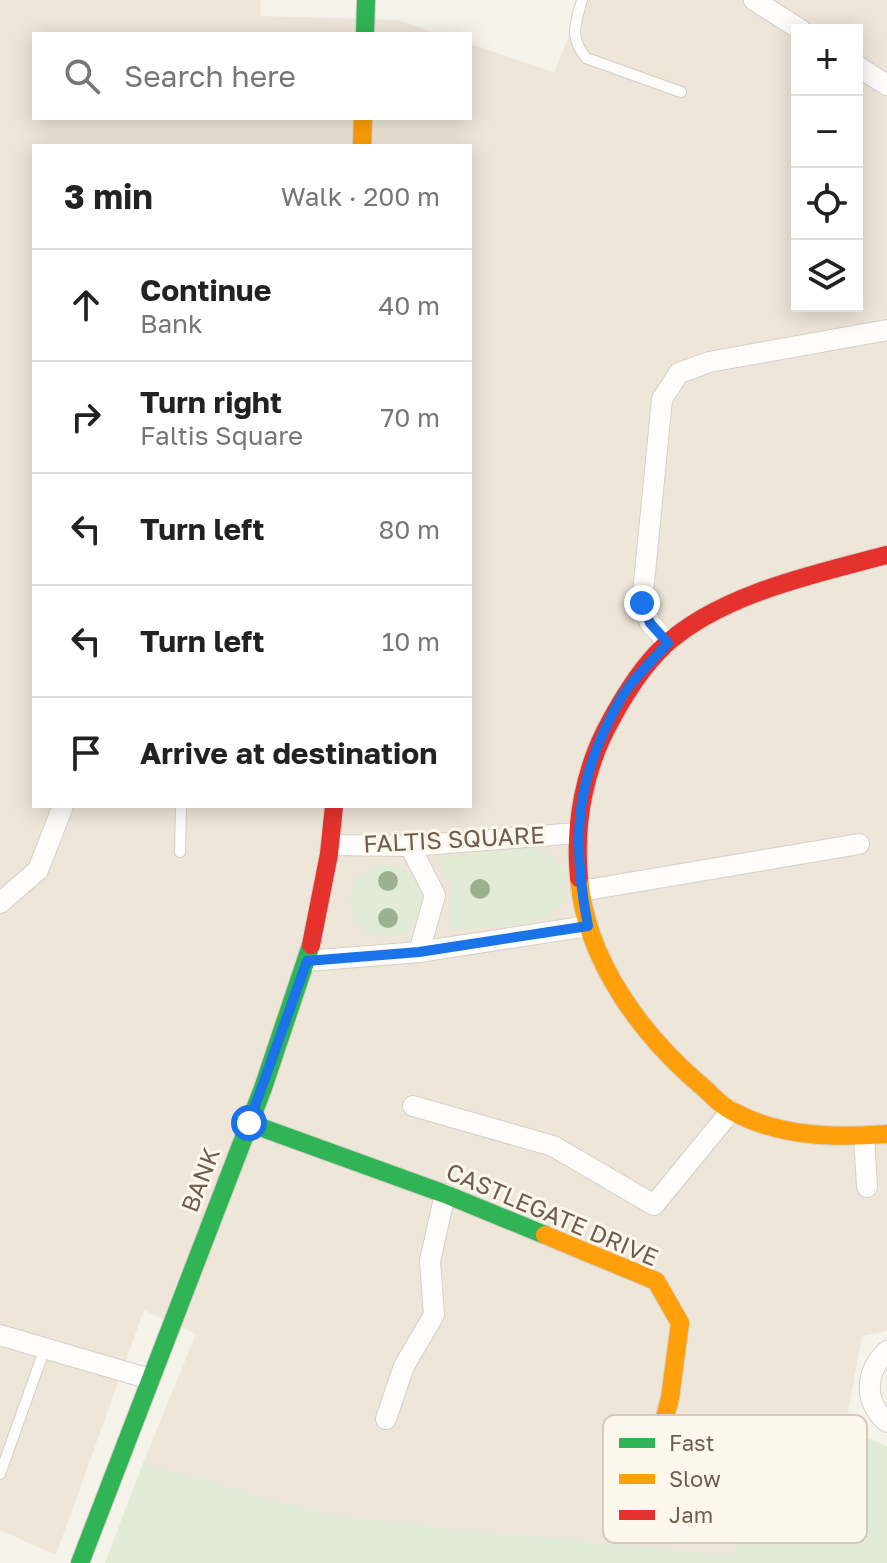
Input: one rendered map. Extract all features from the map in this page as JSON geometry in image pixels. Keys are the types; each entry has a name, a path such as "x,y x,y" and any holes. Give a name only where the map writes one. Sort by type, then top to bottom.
{"street":[{"path":"365,32 366,0"},
{"path":"754,0 792,24"},
{"path":"863,70 887,85"},
{"path":"362,144 363,120"},
{"path":"668,643 650,623 642,603 662,399 679,373 709,362 887,330"},
{"path":"887,555 808,576 724,607 668,643 621,698 601,740 582,793 577,833 581,891 588,926 615,985 670,1059 731,1111 792,1133 887,1134"},
{"path":"0,903 38,870 62,808"},
{"name":"BANK","path":"80,1563 249,1123 307,961 332,845 334,808"},
{"name":"FALTIS SQUARE","path":"332,845 410,846 577,833"},
{"path":"581,891 859,844"},
{"path":"410,846 435,895 419,952"},
{"path":"307,961 419,952 588,926"},
{"path":"413,1106 553,1146 654,1205 731,1111"},
{"name":"CASTLEGATE DRIVE","path":"249,1123 445,1194 656,1281 680,1323 666,1415"},
{"path":"864,1136 867,1187"},
{"path":"386,1419 404,1366 434,1315 430,1261 445,1194"},
{"path":"0,1335 150,1379"},
{"path":"887,1351 876,1362 870,1375 869,1389 872,1402 887,1422"}],"lane":[{"path":"582,0 574,28 577,46 586,58 681,92"},
{"path":"180,852 181,808"},
{"path":"0,1474 45,1348"}],"shaded area":[{"path":"0,0 261,0 260,16 398,20 433,32 32,32 32,120 472,120 472,45 554,72 584,0 887,0 887,1331 862,1336 848,1415 603,1415 603,1543 323,1514 143,1463 196,1334 144,1310 56,1555 0,1530"},
{"path":"603,1543 737,1543 731,1555"}],"green space":[{"path":"533,847 552,857 563,875 564,894 557,907 544,917 527,923 452,930 449,882 437,858"},
{"path":"393,865 412,875 420,887 420,915 412,927 400,935 379,937 360,927 352,915 350,894 360,875 372,867"},
{"path":"867,1438 887,1446 887,1563 105,1563 143,1463 323,1514 731,1555 737,1543 867,1543"}],"traffic: fast":[{"path":"365,32 366,0"},
{"path":"80,1563 263,1088 311,945"},
{"path":"249,1123 445,1194 545,1235"}],"traffic: slow":[{"path":"362,144 363,120"},
{"path":"579,878 593,939 621,995 659,1045 721,1104 750,1120 788,1131 847,1136 887,1134"},
{"path":"545,1235 656,1281 680,1323 666,1415"}],"traffic: jam":[{"path":"579,878 580,817 594,757 622,700 656,654 687,628 740,599 800,578 887,555"},
{"path":"311,945 329,854 334,808"}],"route":[{"path":"249,1123 307,961 419,952 588,926 581,891 577,833 582,793 594,754 621,698 668,643 650,623 642,603"}]}
